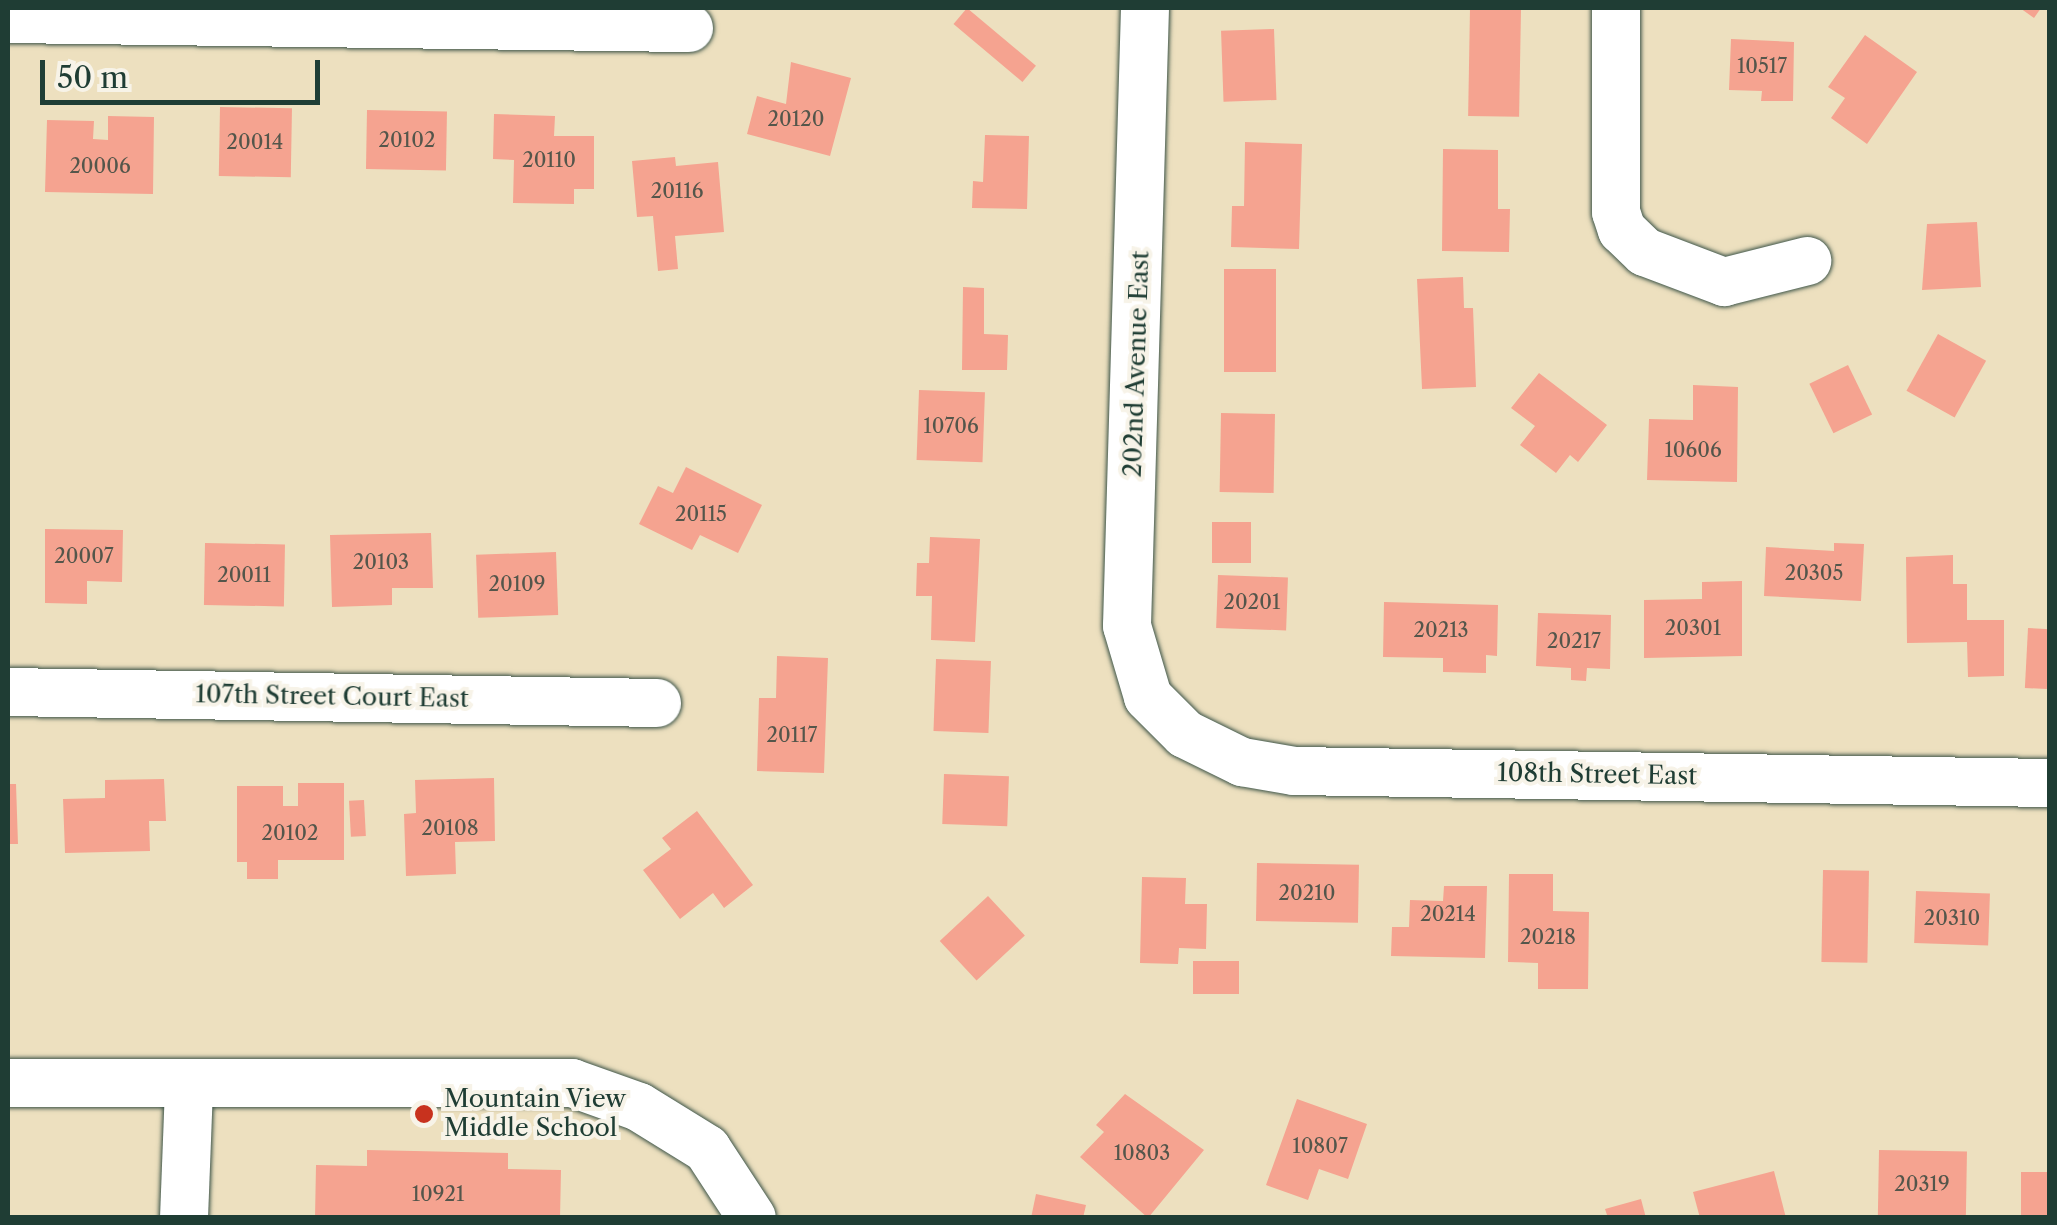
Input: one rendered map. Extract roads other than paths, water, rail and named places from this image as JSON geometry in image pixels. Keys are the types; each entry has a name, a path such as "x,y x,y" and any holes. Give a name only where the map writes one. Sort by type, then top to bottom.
{"street":[{"name":"202nd Avenue East","path":"1146,8 1127,626 1137,677 1162,710"},
{"path":"1616,8 1616,212 1622,230 1645,252 1724,282 1807,261"},
{"path":"8,20 690,28"},
{"name":"107th Street Court East","path":"8,692 657,703"},
{"name":"108th Street East","path":"1162,710 1209,748 1294,771 2050,783"},
{"path":"8,1082 188,1087 572,1083 639,1107 707,1148 752,1218"},
{"path":"184,1218 188,1087"}],"place":[{"name":"Mountain View Middle School","path":"424,1114"}]}
